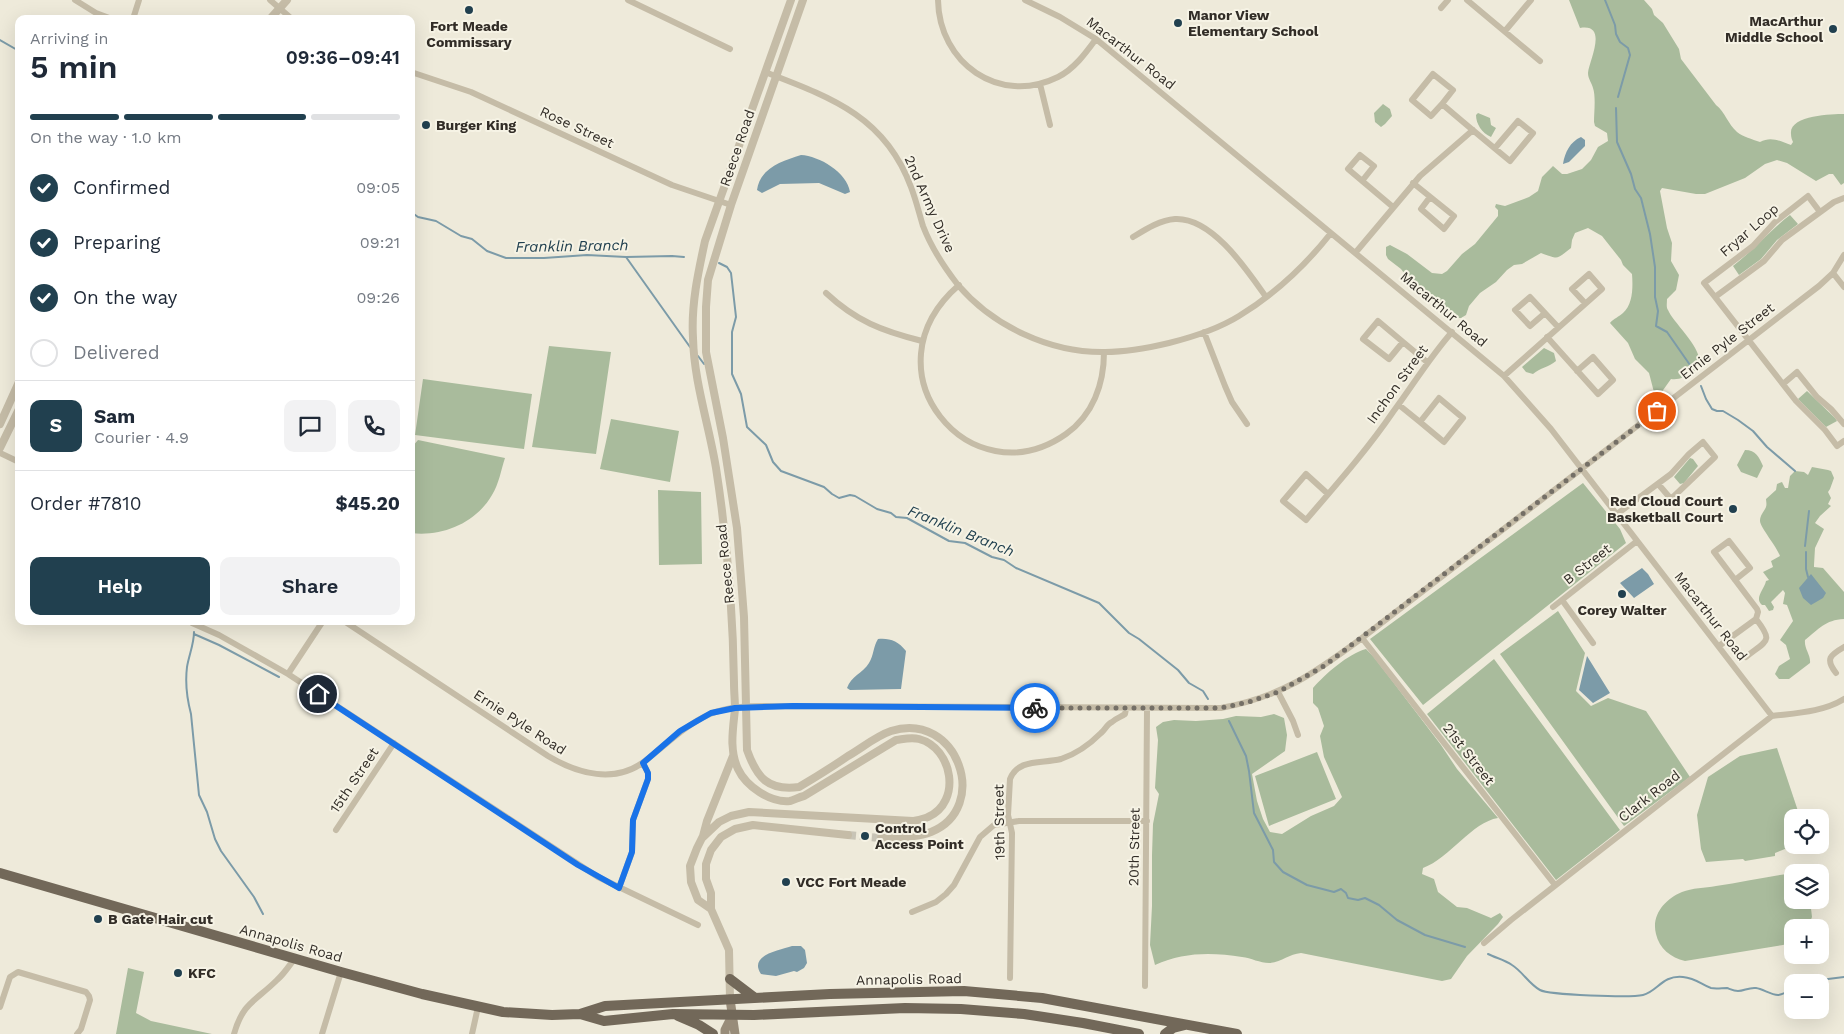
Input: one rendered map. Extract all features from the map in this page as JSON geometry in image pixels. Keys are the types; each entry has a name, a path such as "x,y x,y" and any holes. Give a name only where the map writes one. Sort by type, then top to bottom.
{"main road":[{"name":"Annapolis Road","path":"0,873 341,972 503,1012 580,1014 604,1021 673,1014 754,1014 905,1008 961,1008 1044,1017 1139,1034"},
{"path":"730,979 755,998"},
{"name":"Annapolis Road","path":"580,1014 604,1006 888,992 964,991 1042,998 1238,1034"},
{"name":"Reece Road","path":"730,999 735,1034"},
{"path":"673,1014 699,1025 713,1034"},
{"path":"725,1034 733,1014"},
{"path":"1165,1034 1173,1028 1188,1025"}],"street":[{"path":"75,0 101,15"},
{"path":"134,15 139,0"},
{"path":"270,0 287,15"},
{"path":"274,15 287,0"},
{"path":"628,0 730,49"},
{"name":"Reece Road","path":"712,909 698,900 692,882 690,866 733,756 735,708 734,649 724,524 716,467 697,375 693,339 696,280 719,201 791,0"},
{"name":"Reece Road","path":"803,0 731,205 708,280 706,352 724,438 736,528 744,617 747,750 753,768 763,780 776,787 799,787 871,741 891,731 906,729 920,730 934,735 947,743 960,766 962,780 958,804 952,816 943,825 930,832 914,836 882,838"},
{"path":"938,0 938,13 943,34 954,53 967,67 985,78 1007,85 1040,84 1059,76 1068,71 1082,58 1096,39"},
{"name":"Macarthur Road","path":"1025,0 1060,17 1096,39 1504,376 1539,415 1582,469 1772,716"},
{"path":"1441,8 1448,0"},
{"path":"1467,0 1540,61"},
{"path":"1505,31 1531,0"},
{"name":"2nd Army Drive","path":"766,72 842,104 862,118 886,142 900,163 928,236 938,257 958,285 990,314 1019,332 1065,347 1104,352 1154,346 1204,332 1238,316 1266,297 1300,268 1331,233"},
{"name":"Rose Street","path":"415,73 488,99 672,185 731,205"},
{"path":"1433,74 1453,90 1442,104 1431,116 1412,100 1433,74"},
{"path":"1040,84 1050,125"},
{"path":"1442,104 1510,161 1533,133 1518,121 1495,148"},
{"path":"1356,252 1413,183 1473,130"},
{"path":"1362,181 1393,207"},
{"path":"1413,183 1454,216 1444,229 1421,209 1430,197"},
{"name":"Fryar Loop","path":"1820,212 1808,196 1775,222 1753,246 1704,283 1796,401 1825,430 1837,446 1844,441"},
{"path":"1715,298 1764,261 1782,240 1834,202 1844,198"},
{"path":"1133,237 1166,220 1184,219 1194,222 1210,232 1228,248 1248,271 1266,297"},
{"name":"Ernie Pyle Street","path":"834,707 1221,708 1249,702 1278,692 1308,677 1362,638 1749,341 1820,286 1833,273 1844,255"},
{"path":"1833,273 1844,287"},
{"path":"1504,376 1602,289 1589,274 1572,289 1585,303"},
{"path":"958,285 936,309 925,330 920,358 922,378 929,400 942,419 960,436 974,444 986,448 1022,452 1046,446 1059,439 1078,424 1090,408 1103,373 1104,352"},
{"path":"826,293 850,313 866,323 922,341"},
{"path":"1545,313 1530,326 1516,310 1530,297 1545,313 1558,327"},
{"path":"1403,342 1388,359 1364,339 1378,321 1427,362"},
{"path":"1204,332 1232,402 1247,424"},
{"name":"Inchon Street","path":"1328,494 1306,474 1283,501 1306,520 1328,494 1363,452 1399,404 1427,362 1452,332"},
{"path":"1547,338 1577,371 1598,394 1613,380 1592,357 1577,371"},
{"path":"1782,384 1798,372 1817,397 1844,424"},
{"path":"0,422 15,390"},
{"path":"1399,404 1420,422 1444,442 1463,418 1439,398 1420,422"},
{"path":"0,448 15,417"},
{"path":"1617,514 1659,484 1703,442 1715,457 1670,499 1659,484"},
{"path":"0,453 15,460"},
{"name":"B Street","path":"1553,607 1637,541"},
{"path":"1719,646 1756,619 1758,612 1714,552 1729,541 1750,568 1735,580"},
{"path":"1562,600 1593,644"},
{"path":"1746,657 1766,642 1768,638 1767,633 1756,619"},
{"path":"198,625 288,674 578,865 619,888 698,925"},
{"path":"288,674 320,625"},
{"name":"Ernie Pyle Road","path":"350,625 560,763 595,775 624,772 643,763 680,731 711,713 746,707 834,707"},
{"name":"21st Street","path":"1362,638 1556,885"},
{"path":"1836,673 1829,665 1829,660 1844,647"},
{"path":"1278,692 1298,735"},
{"path":"1772,716 1819,710 1844,699"},
{"name":"19th Street","path":"1010,978 1012,833 1008,815 1010,779 1015,769 1024,764 1056,760 1078,751 1099,736 1112,721 1125,714 1126,709"},
{"name":"20th Street","path":"1145,986 1148,709"},
{"name":"Clark Road","path":"1484,943 1511,920 1767,722 1772,716"},
{"name":"Reece Road","path":"702,838 719,822 731,816 749,812 913,821 929,817 940,809 947,798 950,784 945,760 937,750 928,744 914,739 896,740 804,796 791,801 780,800 755,790 744,780 733,756"},
{"name":"15th Street","path":"336,830 394,743"},
{"path":"619,888 632,852 633,820 648,779 648,773 643,763"},
{"path":"912,912 936,902 946,894 954,885 980,836 989,827 1010,821 1147,821"},
{"name":"Reece Road","path":"730,999 729,950 712,909 711,893 706,879 706,864 711,850 721,837 735,829 753,825 848,835"},
{"path":"234,1034 237,1022 251,1001 278,979 295,958"},
{"path":"0,1006 10,977 18,972 86,992 90,1000 81,1029 77,1034"},
{"path":"322,1034 341,972"},
{"path":"472,1034 478,1007"}],"green space":[{"path":"1569,0 1644,0 1652,9 1654,15 1663,23 1679,49 1681,59 1734,129 1745,137 1760,142 1772,139 1791,145 1793,142 1792,128 1797,123 1812,117 1844,114 1844,183 1841,185 1833,174 1829,174 1816,181 1787,163 1777,160 1765,164 1745,178 1705,194 1662,188 1660,191 1672,243 1671,261 1679,275 1676,290 1667,299 1667,308 1691,341 1699,359 1698,366 1693,372 1682,378 1671,379 1661,393 1655,396 1649,373 1635,359 1628,343 1610,323 1623,313 1629,305 1632,290 1632,274 1602,236 1588,228 1575,233 1571,248 1558,257 1541,253 1522,264 1514,265 1496,282 1480,293 1469,306 1466,315 1461,318 1448,314 1430,296 1415,288 1401,269 1388,259 1386,255 1386,247 1390,245 1407,254 1432,273 1442,274 1475,244 1498,216 1496,204 1505,206 1529,197 1538,191 1542,177 1553,166 1562,174 1582,169 1591,160 1598,147 1608,141 1607,133 1595,126 1594,92 1588,75 1596,37 1594,31 1589,28 1580,28"},
{"path":"1383,104 1390,109 1392,116 1381,127 1375,122 1374,113"},
{"path":"1478,113 1490,118 1491,125 1496,128 1491,137 1482,131 1478,125 1476,115"},
{"path":"1790,215 1798,224 1777,240 1761,259 1739,275 1733,266"},
{"path":"549,346 611,352 596,454 532,447"},
{"path":"1544,348 1554,353 1556,361 1533,374 1526,372 1522,367"},
{"path":"423,379 532,394 524,449 415,435"},
{"path":"1807,391 1837,421 1826,427 1798,399"},
{"path":"611,419 679,431 670,482 600,469"},
{"path":"418,440 505,458 496,486 485,505 468,520 457,526 434,533 415,533 415,444"},
{"path":"1745,450 1754,453 1763,466 1757,478 1741,472 1737,465"},
{"path":"1690,458 1698,466 1684,483 1680,484 1674,477"},
{"path":"1812,467 1831,471 1834,478 1828,492 1831,498 1828,504 1831,506 1815,523 1824,529 1815,548 1814,567 1823,568 1844,592 1844,619 1827,623 1805,640 1810,663 1789,679 1779,679 1775,674 1779,666 1790,659 1786,645 1780,640 1793,621 1787,605 1783,604 1785,593 1783,590 1771,602 1774,607 1773,610 1769,611 1759,600 1766,581 1769,580 1763,572 1773,567 1771,561 1780,556 1763,528 1760,519 1766,507 1766,499 1776,490 1777,484 1782,482 1785,488 1788,488 1790,476 1795,471 1804,472 1808,475"},
{"path":"1583,483 1620,529 1626,543 1423,705 1370,639"},
{"path":"658,490 701,492 702,564 659,565"},
{"path":"1558,611 1585,653 1576,691 1591,706 1608,698 1646,711 1690,777 1624,826 1500,654"},
{"path":"1366,649 1441,745 1457,769 1498,818 1479,826 1442,857 1423,868 1422,874 1434,879 1438,892 1457,907 1467,908 1491,918 1500,913 1503,917 1467,956 1451,979 1442,981 1301,953 1269,963 1220,954 1198,954 1187,955 1155,965 1150,945 1153,824 1159,794 1155,788 1158,740 1156,727 1163,722 1174,720 1196,721 1236,716 1261,717 1274,714 1284,718 1287,735 1285,751 1252,774 1257,801 1263,819 1270,832 1282,834 1311,816 1334,806 1342,797 1324,757 1320,736 1324,726 1318,708 1313,703 1313,688 1337,665 1352,655"},
{"path":"1494,659 1620,830 1556,880 1427,714"},
{"path":"1777,748 1797,809 1784,809 1784,849 1775,853 1775,856 1745,861 1743,859 1706,862 1701,849 1697,815 1708,777 1740,756"},
{"path":"1317,752 1336,799 1269,826 1255,776"},
{"path":"1784,874 1784,909 1811,909 1812,917 1811,919 1784,919 1783,945 1685,961 1670,955 1660,944 1655,927 1658,914 1665,903 1682,892"},
{"path":"128,968 144,972 136,1013 151,1021 212,1034 116,1034"}],"water":[{"path":"1581,137 1585,140 1585,146 1569,162 1563,164 1569,148"},
{"path":"801,155 816,158 831,166 844,178 850,192 845,194 819,183 780,184 762,193 757,190 762,176 767,171 780,163"},
{"path":"1642,568 1654,584 1634,598 1620,583"},
{"path":"1811,574 1826,593 1823,598 1811,605 1803,598 1799,588"},
{"path":"878,639 894,641 906,651 901,689 850,690 847,688 849,684 869,663"},
{"path":"1587,656 1610,693 1593,703 1579,690"},
{"path":"792,946 801,946 805,950 807,963 804,968 797,972 794,971 776,976 761,974 758,968 762,958 767,954"}],"waterway":[{"path":"1605,0 1615,25 1616,34 1620,42 1628,48 1630,55 1618,97"},
{"name":"Franklin Branch","path":"0,40 15,49"},
{"path":"1616,108 1617,142 1631,174 1635,189 1641,198 1650,234 1655,267 1655,297 1658,311 1656,326 1667,332 1690,365"},
{"name":"Franklin Branch","path":"415,215 436,221 461,236 472,239 487,251 506,258 587,255 684,257"},
{"path":"626,257 690,347"},
{"name":"Franklin Branch","path":"719,263 727,267 731,273 736,317 732,332 732,374 741,394 747,427 766,445 773,462 781,471 824,487 839,498 850,495 855,496 877,509 891,513 896,517 907,518 949,541 965,543 992,557 1004,560 1016,568 1099,603 1129,633 1178,670 1189,683 1203,691 1208,699"},
{"path":"698,356 704,364"},
{"path":"1701,386 1712,409 1723,411 1753,431 1767,447 1795,471"},
{"path":"1805,546 1809,511"},
{"path":"1806,552 1808,577"},
{"path":"194,632 187,667 186,685 191,714 199,795 221,851 254,897 263,914"},
{"path":"194,634 279,677"},
{"name":"Franklin Branch","path":"1229,721 1246,756 1254,813 1273,850 1274,862 1283,872 1307,885 1334,892 1341,889 1348,898 1358,900 1365,898 1379,905 1397,920 1425,935 1465,947"},
{"name":"Franklin Branch","path":"1488,954 1512,965 1533,985 1547,992 1573,995 1635,996 1648,993 1670,978 1683,977 1713,988 1727,988 1738,991 1756,988 1778,995 1784,993"},
{"name":"Franklin Branch","path":"1829,979 1844,977"}],"tunnel":[{"path":"848,835 881,838"}],"way so far":[{"path":"1035,708 1221,708 1249,702 1293,685 1308,677 1362,638 1657,411"}],"place":[{"name":"Fort Meade Commissary","path":"469,10"},
{"name":"Manor View Elementary School","path":"1178,23"},
{"name":"MacArthur Middle School","path":"1833,29"},
{"name":"Burger King","path":"426,125"},
{"name":"Red Cloud Court Basketball Court","path":"1733,509"},
{"name":"Corey Walter","path":"1622,594"},
{"name":"Control Access Point","path":"865,836"},
{"name":"VCC Fort Meade","path":"786,882"},
{"name":"B Gate Hair cut","path":"98,919"},
{"name":"KFC","path":"178,973"}],"route":[{"path":"318,694 539,840 598,878 619,888 632,852 632,828 635,812 647,785 648,773 643,763 680,731 711,713 746,707 793,706 1035,708"}]}
